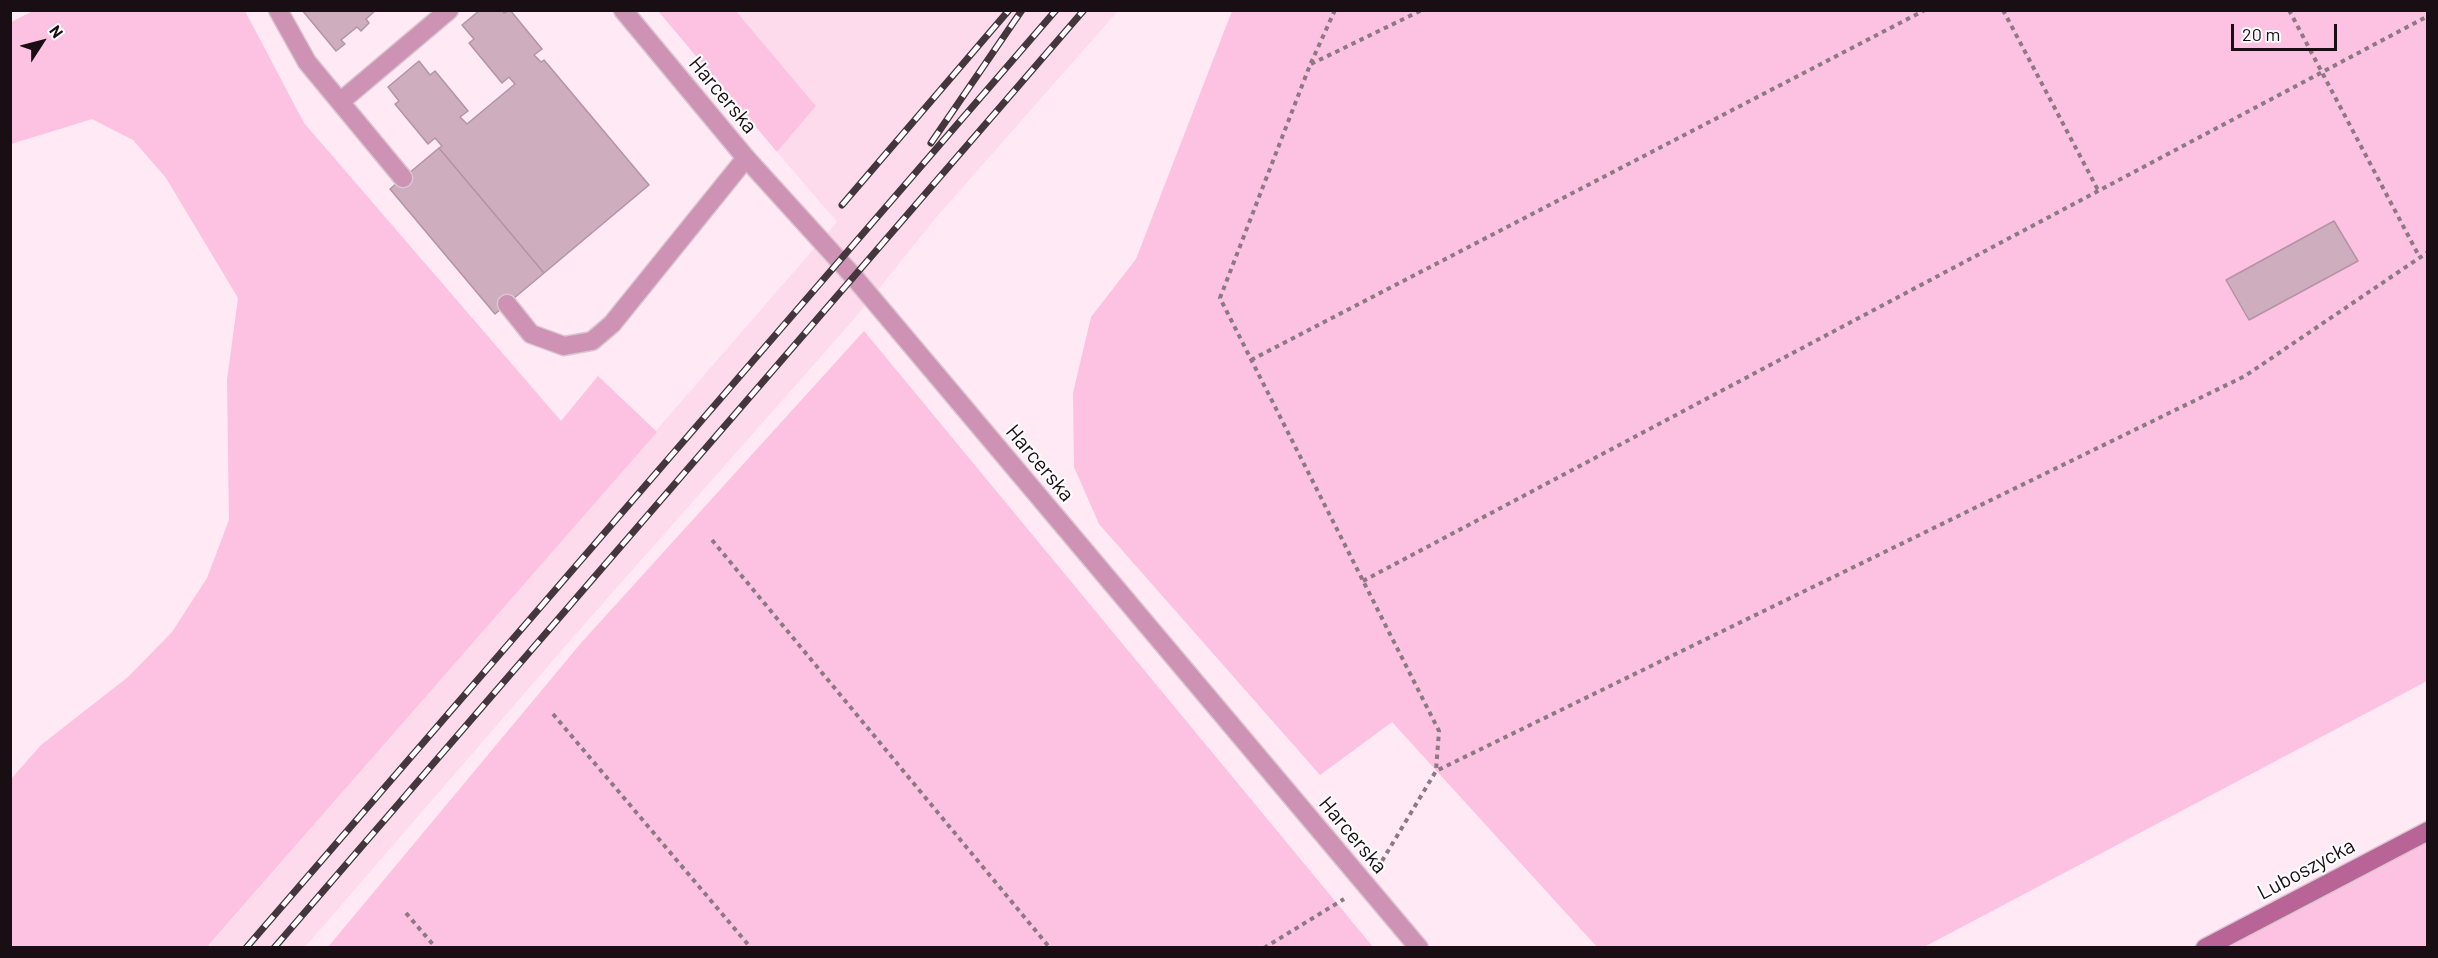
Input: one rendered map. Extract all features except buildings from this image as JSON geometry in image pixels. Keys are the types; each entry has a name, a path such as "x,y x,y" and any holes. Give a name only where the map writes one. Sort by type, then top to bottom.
{"street":[{"path":"278,10 307,62 403,178"},
{"path":"340,102 448,10"},
{"name":"Harcerska","path":"623,10 746,158 854,277 1419,948"},
{"path":"507,304 531,334 564,346 592,341 612,324 746,158"},
{"name":"Luboszycka","path":"2205,948 2427,831"}],"path":[{"path":"1264,948 1367,886 1436,771 1439,731 1220,298 1310,65 1335,10"},
{"path":"1310,65 1422,10"},
{"path":"1251,360 1925,10"},
{"path":"2003,10 2098,190"},
{"path":"2289,10 2419,256"},
{"path":"1363,581 2427,16"},
{"path":"1436,771 2245,376 2427,252"},
{"path":"712,540 1050,948"},
{"path":"553,714 751,948"},
{"path":"406,913 436,948"}],"shaded area":[{"path":"33,11 245,11 304,123 561,421 598,376 657,432 207,947 11,947 11,779 41,745 128,677 172,632 207,578 229,520 227,380 238,298 166,178 133,140 92,119 11,144 11,22"},
{"path":"658,11 736,11 816,106 777,152"},
{"path":"736,11 1118,11 939,214 855,318 574,636 305,947 207,948 837,222 777,152 816,106"},
{"path":"1232,11 2427,11 2427,681 1924,947 1597,947 1392,722 1320,775 1099,524 1074,467 1073,393 1091,317 1136,259"},
{"path":"864,331 1373,947 328,947 581,643"},
{"path":"2427,831 2427,947 2205,947"}],"railway":[{"path":"842,205 1009,10"},
{"path":"931,143 1022,10"},
{"path":"246,948 1056,10"},
{"path":"274,948 1084,10"}]}
